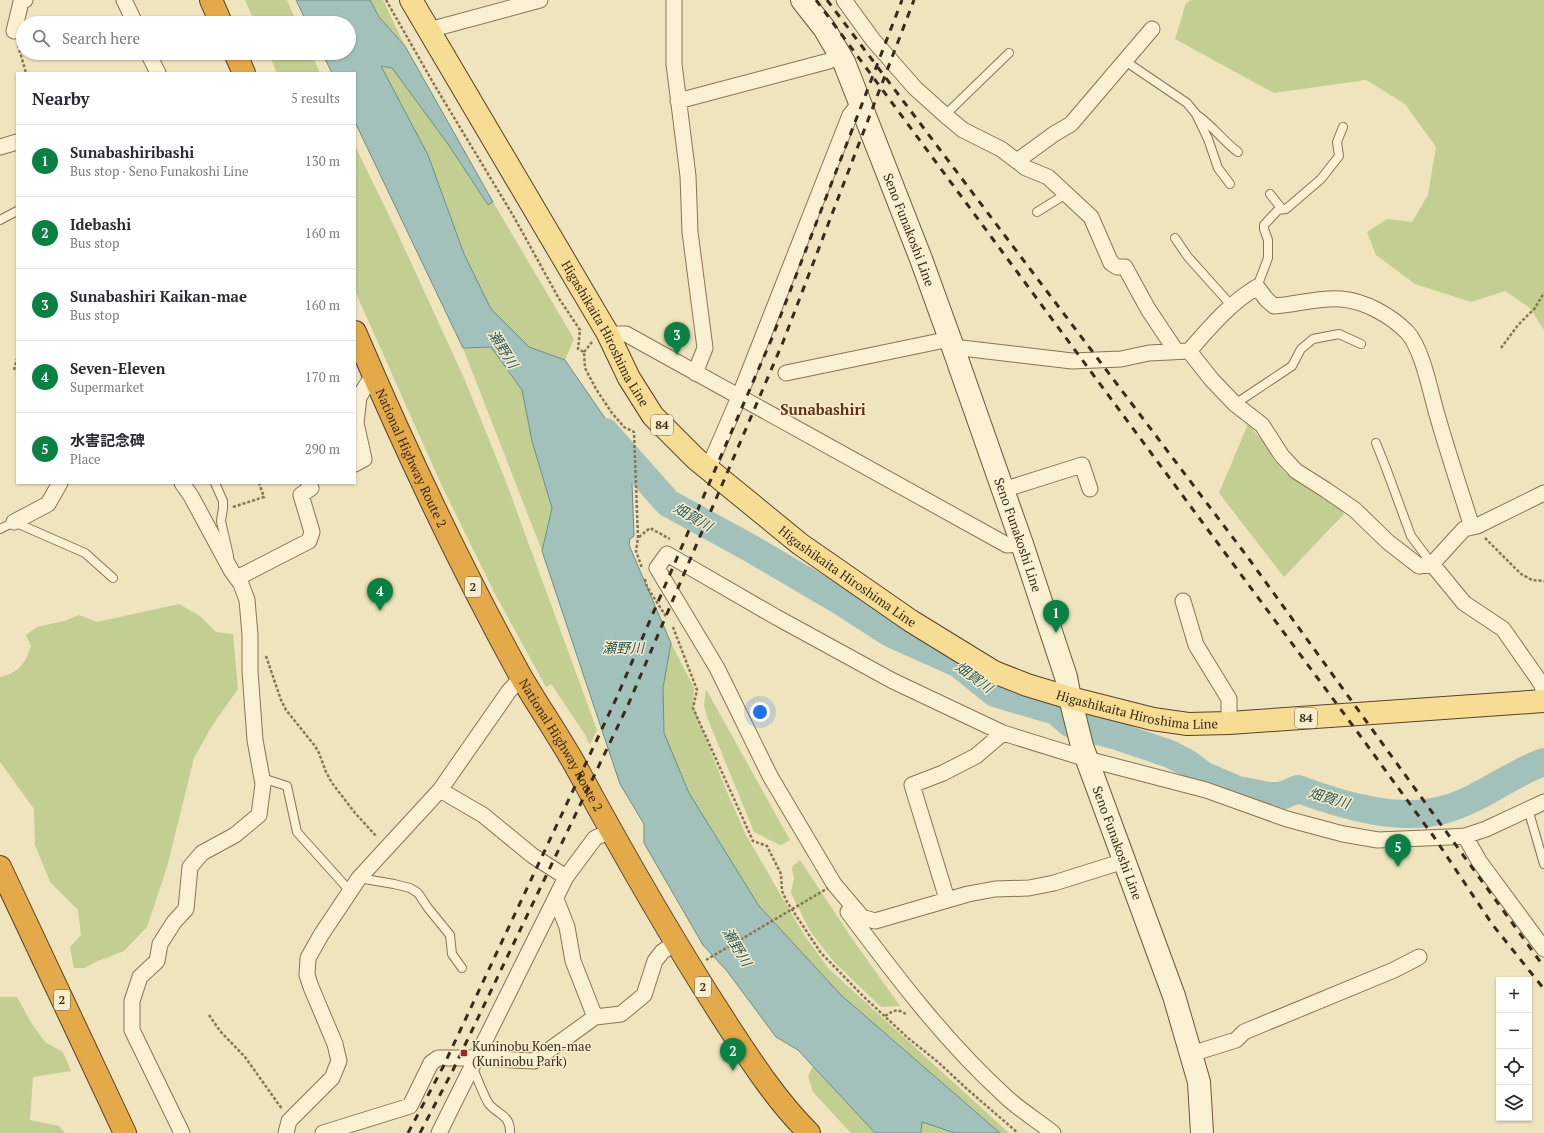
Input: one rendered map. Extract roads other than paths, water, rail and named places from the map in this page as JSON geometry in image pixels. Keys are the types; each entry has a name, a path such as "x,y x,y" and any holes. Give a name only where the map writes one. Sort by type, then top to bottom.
{"highway":[{"path":"211,0 219,16"},
{"path":"238,60 244,72"},
{"name":"National Highway Route 2","path":"356,334 401,439 471,583 522,677 571,756 611,831 691,969 761,1077 809,1133"},
{"name":"2","path":"0,868 125,1133"}],"main road":[{"name":"Higashikaita Hiroshima Line","path":"411,0 608,334 629,378 653,416 696,459 800,544 911,621 994,672 1071,702 1153,719 1188,724 1229,724 1544,701"},
{"name":"Seno Funakoshi Line","path":"802,0 824,28 840,54 921,259 952,343 1022,544 1066,677 1084,753 1174,996 1199,1082 1202,1133"}],"street":[{"path":"17,16 20,2 25,0"},
{"path":"124,0 132,16"},
{"path":"429,30 540,0"},
{"path":"674,0 674,64 688,176 690,232 705,348 695,373"},
{"path":"844,0 873,40 915,88 945,115 963,130 1001,149 1026,168 1048,177 1091,217 1111,263 1117,267 1126,267 1148,309 1183,351 1235,404 1262,425 1282,456 1296,471 1355,510 1388,542 1419,566 1432,564 1464,530 1474,527 1544,493"},
{"path":"14,31 16,21"},
{"path":"1017,161 1054,134 1071,124 1152,29"},
{"path":"678,101 829,61 840,54"},
{"path":"152,60 158,72"},
{"path":"708,469 739,397 850,115 860,103"},
{"path":"0,147 16,142"},
{"path":"786,373 952,343 1072,361 1121,359 1149,353 1183,351 1231,306 1258,286 1267,300 1274,306 1321,299 1340,299 1372,307 1408,333 1424,366 1436,410 1474,527"},
{"path":"608,334 626,334 1006,545 1022,544"},
{"path":"356,463 364,459 356,422 359,397 373,375"},
{"path":"1003,490 1082,465 1090,489"},
{"path":"14,522 48,504 59,484"},
{"path":"182,1133 132,1030 132,1001 140,977 157,961 160,944 174,922 186,909 190,867 202,853 235,835 259,815 263,784 255,740 247,600 241,584 183,484"},
{"path":"234,574 308,542 312,532 301,495 314,485"},
{"path":"1053,1133 1004,1095 966,1056 919,1004 847,911 834,890 834,884 770,776 717,668 656,568 667,554 776,617 893,681 1003,733 1084,753 1206,790 1288,819 1343,834 1378,840 1465,836 1486,829 1544,802"},
{"path":"1432,564 1464,603 1503,629 1538,679 1543,690 1544,697"},
{"path":"1183,601 1196,646 1229,699 1229,724"},
{"path":"287,1127 332,1078 339,1061 335,1044 307,975 308,958 349,890 440,790 509,691 522,677"},
{"path":"947,899 912,785 943,773 976,756 1003,733"},
{"path":"440,790 483,815 533,856 566,877"},
{"path":"439,1133 566,877 595,838 611,831"},
{"path":"1465,836 1479,860 1544,949"},
{"path":"834,890 862,917 875,921 947,899 995,889 1029,888 1054,883 1124,861"},
{"path":"556,899 567,927 573,961 595,1017"},
{"path":"323,1133 410,1106 431,1062 438,1058 474,1062 534,1061 595,1017 621,1014 644,995 655,961 662,952 676,942"},
{"path":"1191,1054 1236,1040 1244,1032 1394,970 1419,957"}],"lane":[{"path":"945,115 1009,53"},
{"path":"1125,61 1187,103 1196,114 1208,139 1218,168 1230,184"},
{"path":"1196,114 1208,122 1229,145 1238,152"},
{"path":"1258,286 1268,258 1268,240 1264,225 1278,210 1290,205 1321,179 1335,162 1339,156 1337,142 1343,127"},
{"path":"1037,212 1066,194"},
{"path":"1270,194 1282,209"},
{"path":"0,220 16,212"},
{"path":"1175,238 1188,257 1231,306"},
{"path":"1235,404 1292,366 1302,349 1313,339 1339,334 1361,344"},
{"path":"1376,443 1411,536 1432,564"},
{"path":"215,484 223,501 221,521 234,574"},
{"path":"0,529 14,522 85,553 113,578"},
{"path":"262,778 287,786 297,832 349,890"},
{"path":"1528,809 1544,864"},
{"path":"359,878 410,888 418,893 428,908 450,934 452,954 462,968"},
{"path":"474,1062 489,1104 506,1118 510,1126 510,1133"}],"water":[{"name":"瀬野川","path":"296,0 370,0 379,17 405,46 493,202 488,205 448,144 392,68 381,66 428,155 464,254 491,309 529,347 565,360 631,456 634,536 630,539 629,545 671,643 663,688 664,733 689,793 759,906 841,995 1000,1133 955,1133 922,1122 921,1133 875,1133 798,1050 776,1037 727,971 703,945 644,843 644,824 620,784 542,551 552,508 532,441 522,390 491,347 463,348 356,124 356,72 332,72 326,60 356,60 356,16 304,16"}],"waterway":[{"name":"畑賀川","path":"605,432 668,503 750,548 842,602 890,633 959,664 995,693 1056,711 1071,724 1117,736 1170,754 1187,763 1203,775 1238,790 1269,796 1281,796 1298,789 1333,801 1371,810 1390,813 1428,813 1459,805 1519,773 1544,762"}],"railway":[{"path":"816,0 1356,730 1434,837 1492,924 1544,989"},
{"path":"827,0 1249,559 1544,967"},
{"path":"408,1133 443,1067 616,699 772,338 902,0"},
{"path":"420,1133 453,1070 628,705 783,342 914,0"}],"place":[{"name":"Sunabashiri Kaikan-mae","path":"677,355"},
{"name":"Seven-Eleven","path":"380,611"},
{"name":"Sunabashiribashi","path":"1056,633"},
{"name":"水害記念碑","path":"1398,867"},
{"name":"Kuninobu Koen-mae (Kuninobu Park)","path":"464,1053"},
{"name":"Idebashi","path":"733,1071"}],"district":[{"name":"Sunabashiri","path":"823,410"}]}
